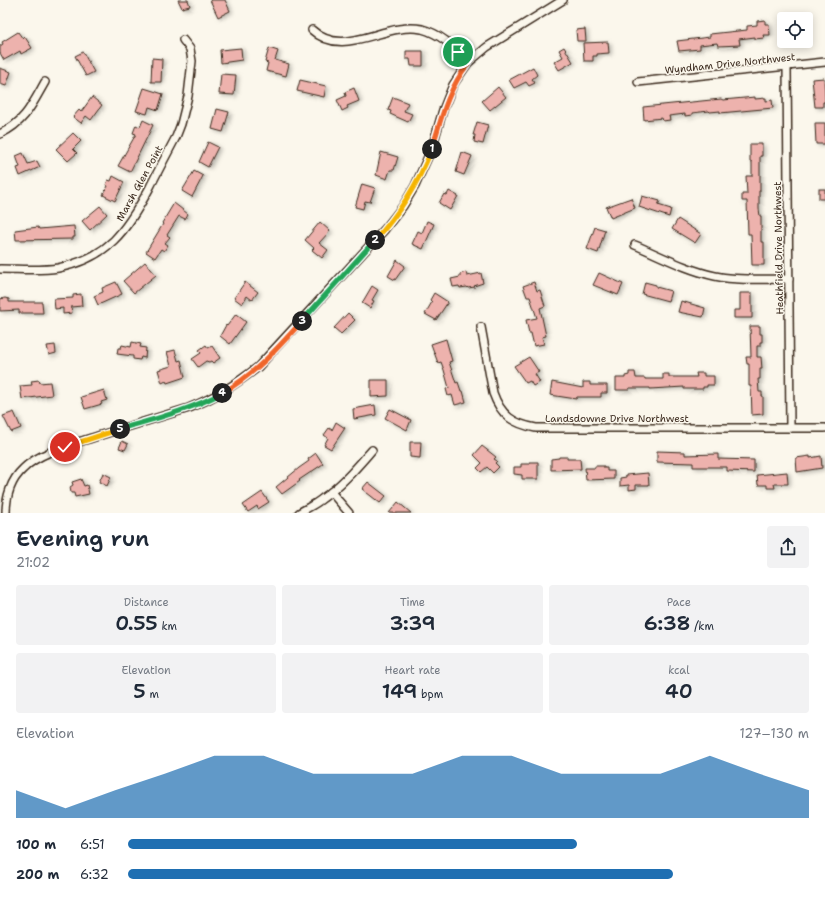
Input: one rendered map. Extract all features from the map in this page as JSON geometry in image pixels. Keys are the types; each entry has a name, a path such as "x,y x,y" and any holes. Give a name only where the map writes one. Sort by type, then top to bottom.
{"street":[{"path":"6,513 9,490 17,476 31,462 56,450 189,408 234,386 258,368 385,229 403,206 416,186 426,163 453,85 468,64 487,47 563,0"},
{"path":"312,30 324,39 339,42 362,39 398,28 422,29 447,41 468,64"},
{"name":"Marsh Glen Point","path":"0,269 43,269 73,264 87,259 101,251 113,242 125,229 134,216 181,124 188,96 192,61 190,49 183,40"},
{"name":"Wyndham Drive Northwest","path":"638,82 825,62"},
{"name":"Heathfield Drive Northwest","path":"786,67 790,428"},
{"path":"0,134 23,119 30,110 45,82"},
{"path":"635,245 690,268 715,276 746,279 789,279"},
{"name":"Landsdowne Drive Northwest","path":"481,327 495,400 507,416 523,426 536,428 825,428"},
{"path":"299,513 322,500 353,472 372,450"},
{"path":"331,492 350,513"}],"building":[{"path":"178,0 188,0 190,6 182,8"},
{"path":"210,0 225,0 230,11 218,17"},
{"path":"765,20 765,24 769,24 770,35 763,35 764,38 755,39 755,37 739,39 740,45 718,46 717,43 700,45 700,49 679,51 677,41 710,37 710,34 747,30 747,26 757,25 757,21"},
{"path":"585,29 586,41 577,41 576,30"},
{"path":"18,32 23,39 25,37 32,48 21,54 20,51 4,60 0,53 0,46 3,44 2,42"},
{"path":"608,42 609,53 597,54 597,56 593,56 593,61 584,61 583,43"},
{"path":"564,47 573,62 559,70 554,62 563,57 559,50"},
{"path":"241,48 242,60 221,63 220,50"},
{"path":"269,48 278,51 275,60 289,64 286,76 266,71 268,63 265,62"},
{"path":"406,51 423,51 423,66 411,66 410,59 406,59"},
{"path":"83,52 94,72 86,76 75,56"},
{"path":"152,58 162,59 161,82 151,82"},
{"path":"533,67 537,75 532,79 535,83 529,86 526,82 514,88 509,80"},
{"path":"0,68 11,72 6,86 0,84"},
{"path":"221,74 236,75 234,95 219,94"},
{"path":"824,78 825,102 823,102 823,107 815,107 812,79"},
{"path":"300,80 326,86 324,97 297,91"},
{"path":"498,87 506,97 490,110 482,101"},
{"path":"144,88 163,94 158,110 149,107 147,114 136,111"},
{"path":"354,88 359,101 347,106 348,108 342,111 337,100 346,96 345,92"},
{"path":"92,97 102,105 91,120 86,116 81,123 73,117 79,110 81,112"},
{"path":"393,97 408,103 404,111 412,114 408,122 390,114 391,111 388,110"},
{"path":"755,97 755,99 766,98 766,101 772,100 773,108 720,113 720,111 709,111 692,113 692,115 685,116 685,114 669,116 670,120 663,121 662,118 644,120 643,107"},
{"path":"217,109 229,112 223,132 212,129"},
{"path":"143,120 153,125 130,172 118,166 136,134 133,133 136,125 140,127"},
{"path":"477,122 488,125 483,144 474,142 475,135 473,135"},
{"path":"815,123 825,123 825,144 816,144"},
{"path":"73,133 81,141 73,149 77,153 68,161 56,149"},
{"path":"208,142 218,147 208,167 199,162"},
{"path":"750,144 762,144 762,156 760,156 759,209 761,216 761,242 764,242 764,265 752,265 751,234 748,234 747,201 742,201 742,194 747,194 746,176 752,176"},
{"path":"381,152 398,157 394,170 390,170 387,179 376,175"},
{"path":"462,152 472,156 464,175 456,172"},
{"path":"23,153 28,164 37,161 40,167 20,176 17,168 20,167 16,156"},
{"path":"194,171 203,176 192,197 182,191"},
{"path":"113,176 124,182 115,201 103,195 108,186 106,185 108,180 111,181"},
{"path":"362,184 375,188 370,202 365,201 363,209 355,207"},
{"path":"819,189 825,189 825,199 819,199"},
{"path":"449,191 458,196 450,210 439,203 444,194 447,195"},
{"path":"642,196 660,201 658,205 671,209 669,217 639,207"},
{"path":"631,198 635,208 611,218 606,207"},
{"path":"174,203 188,214 185,219 179,216 167,235 170,237 165,243 168,245 164,251 161,249 155,258 146,252"},
{"path":"100,206 107,214 90,230 82,221"},
{"path":"678,219 701,234 695,243 672,229"},
{"path":"427,221 434,224 423,249 412,244 418,231 422,233"},
{"path":"320,222 330,231 319,243 328,250 322,258 312,250 314,248 305,240"},
{"path":"74,226 75,237 73,237 73,239 16,240 15,230 38,227 39,229"},
{"path":"595,227 605,230 598,253 587,249"},
{"path":"397,260 405,266 395,280 388,276"},
{"path":"145,262 156,275 134,293 123,281"},
{"path":"466,272 467,276 481,273 483,283 474,286 475,287 468,288 460,288 459,286 453,287 451,279 460,277 460,274"},
{"path":"599,273 623,284 618,295 593,285"},
{"path":"116,282 122,294 98,305 94,296 103,292 102,288"},
{"path":"245,282 258,292 252,300 247,296 242,304 234,298"},
{"path":"534,282 537,291 540,290 545,306 540,308 546,336 542,337 544,344 534,346 526,320 537,318 530,297 527,297 523,286"},
{"path":"645,282 671,291 668,301 642,294"},
{"path":"372,286 378,290 372,300 374,301 370,308 362,303"},
{"path":"434,293 448,302 436,320 425,314 432,302 430,300"},
{"path":"740,293 752,293 752,318 734,318 734,310 740,310"},
{"path":"81,294 82,306 71,307 72,313 63,314 63,308 55,309 54,299 73,298 73,295"},
{"path":"0,299 9,299 9,302 42,302 43,313 19,313 19,310 0,311"},
{"path":"681,301 705,308 703,317 678,312"},
{"path":"348,313 355,320 341,334 334,328"},
{"path":"236,314 246,322 230,344 220,336 226,325 227,326"},
{"path":"750,326 760,326 760,334 762,334 762,342 760,342 760,346 757,346 757,357 761,357 762,369 760,369 760,379 758,379 759,392 762,392 763,396 763,414 752,415 751,386 749,386 749,364 747,364 746,357 751,357"},
{"path":"446,339 452,361 449,362 456,383 458,382 461,391 463,391 466,402 455,405 452,395 448,396 446,389 449,388 444,370 441,362 438,363 431,344"},
{"path":"132,342 141,344 140,347 146,348 145,358 141,357 140,360 133,359 133,356 117,354 118,348 121,348 122,345 131,347"},
{"path":"55,345 56,353 49,355 47,346"},
{"path":"206,345 208,348 212,346 220,358 213,363 211,361 206,361 198,367 192,359 201,353 199,350"},
{"path":"175,350 178,361 181,360 185,377 167,383 166,381 162,383 158,370 171,366 167,352"},
{"path":"529,357 539,372 535,374 540,382 533,386 530,381 526,383 514,366"},
{"path":"629,372 635,372 636,378 645,379 663,379 663,374 669,374 669,377 697,377 696,373 704,373 704,376 714,376 714,385 707,385 707,387 703,387 703,389 684,389 684,387 650,389 629,388 629,390 616,390 616,378 625,378 625,376 629,375"},
{"path":"39,380 40,383 50,382 52,395 22,399 20,386 32,385 31,381"},
{"path":"371,380 388,380 388,396 371,397"},
{"path":"552,382 583,388 583,382 590,382 590,385 607,385 607,393 601,393 601,397 577,397 576,399 550,395"},
{"path":"104,390 107,400 101,402 102,404 85,409 81,397"},
{"path":"375,405 376,415 354,419 353,409"},
{"path":"390,409 411,420 407,430 385,418"},
{"path":"14,412 21,428 11,432 3,416"},
{"path":"336,422 345,428 331,449 324,445 328,438 324,435 329,428 332,430"},
{"path":"122,441 128,444 125,450 119,448"},
{"path":"410,442 421,442 420,458 410,457"},
{"path":"482,446 496,457 494,459 497,461 495,463 499,467 493,473 487,467 481,472 477,468 482,463 474,455"},
{"path":"657,451 685,452 685,455 718,454 718,459 754,460 754,472 727,471 727,467 693,467 693,463 657,462"},
{"path":"316,453 323,464 299,480 300,481 282,494 276,487 309,461 308,459"},
{"path":"810,456 810,458 821,456 822,468 797,472 796,458"},
{"path":"567,457 567,459 580,459 581,469 551,470 551,459"},
{"path":"530,462 538,462 538,479 522,479 522,475 514,474 514,467 521,467 521,464 530,464"},
{"path":"595,466 604,466 604,468 607,468 607,471 614,471 614,479 586,480 585,468 595,468"},
{"path":"787,472 788,484 774,484 775,488 767,488 767,485 758,485 757,475"},
{"path":"103,473 111,477 107,486 99,482"},
{"path":"648,473 649,485 636,485 636,489 629,490 629,485 620,486 620,478 626,477 626,475"},
{"path":"81,479 84,486 87,485 89,494 75,497 74,493 71,493 70,487 73,485 72,482"},
{"path":"368,482 386,496 380,503 362,489"},
{"path":"262,492 269,502 258,509 257,506 248,512 243,505"},
{"path":"398,502 411,513 389,513"}],"route":[{"path":"65,447 189,408 208,400 234,386 258,368 273,353 385,229 416,186 432,148 453,85 468,64 458,52"}]}
